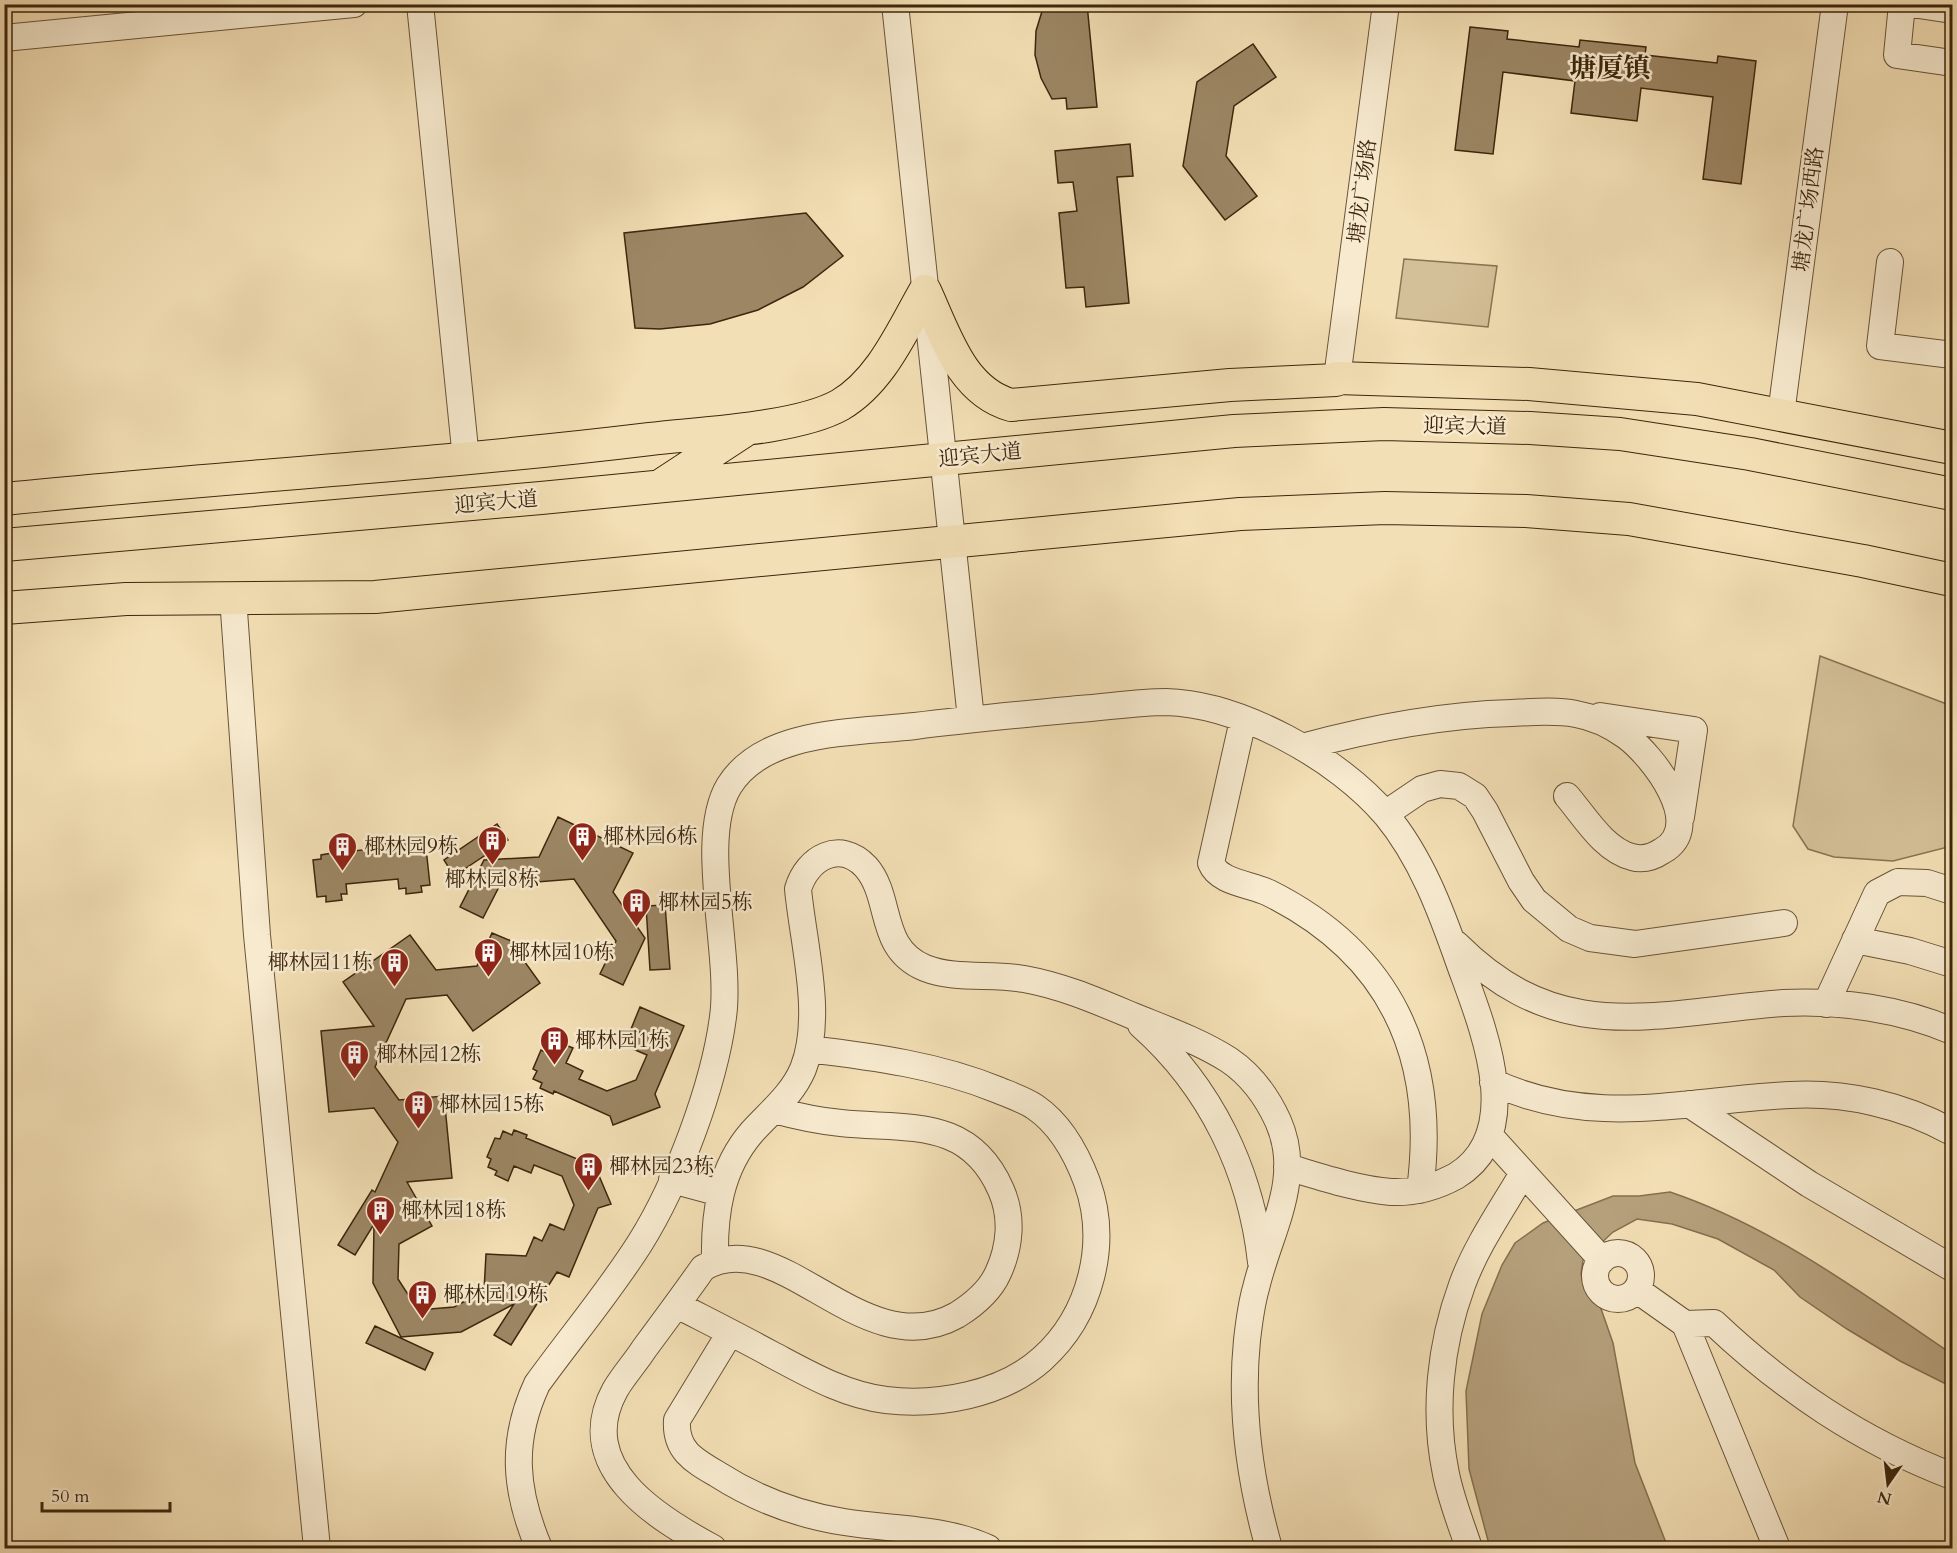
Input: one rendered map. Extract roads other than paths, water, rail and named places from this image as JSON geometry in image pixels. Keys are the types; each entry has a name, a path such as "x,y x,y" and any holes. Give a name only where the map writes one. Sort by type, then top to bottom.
{"main road":[{"path":"4,499 466,459 750,427 813,416 840,405 862,387 884,363 925,291"},
{"path":"925,291 960,363 976,388 994,401 1011,405 1102,444"},
{"path":"1011,405 1230,385 1337,379 1529,384 1696,399 1874,431 1953,448"},
{"path":"1284,429 1337,379"},
{"path":"1620,434 1696,399"},
{"name":"迎宾大道","path":"4,545 659,487 1102,444 1284,429 1384,424 1530,428 1620,434 1750,454 1943,492"},
{"path":"659,487 750,427"},
{"path":"1874,431 1943,492"},
{"path":"4,608 126,599 375,597 1240,514 1385,508 1526,512 1629,519 1953,580"}],"street":[{"path":"4,38 354,4"},
{"path":"420,4 466,459"},
{"path":"895,4 971,719"},
{"name":"塘龙广场路","path":"1337,379 1386,4"},
{"name":"塘龙广场西路","path":"1781,414 1835,4"},
{"path":"1902,4 1897,54 1953,63"},
{"path":"1912,4 1953,10"},
{"path":"1890,262 1880,346 1953,356"},
{"path":"233,597 257,935 317,1548"},
{"path":"539,1548 526,1518 519,1480 519,1444 525,1410 537,1384 638,1246 658,1212 689,1141 716,1052 724,1014 725,980 716,851 719,815 727,789 747,763 771,748 791,742 971,719 1166,702 1202,706 1243,720 1302,747 1346,778 1385,814 1413,856 1451,940 1488,1044 1493,1082 1489,1135 1480,1153 1467,1169 1444,1182 1420,1190 1393,1192 1362,1187 1287,1167"},
{"path":"1302,747 1381,727 1437,718 1483,714 1575,714 1615,717 1694,730 1680,823 1676,838 1665,850 1651,857 1635,858 1620,854 1608,844 1567,796"},
{"path":"1575,714 1617,730 1645,752 1661,773 1673,797 1680,823"},
{"path":"1243,720 1211,863 1220,876 1263,890 1296,906 1326,927 1353,952 1376,981 1396,1012 1410,1046 1420,1081 1425,1135 1420,1190"},
{"path":"1385,814 1422,789 1440,784 1459,786 1474,796 1485,811 1521,881 1534,900 1569,929 1590,938 1635,944 1784,923"},
{"path":"715,1260 714,1227 720,1193 732,1162 750,1134 790,1091 803,1070 809,1049 813,1021 798,888 802,874 812,862 825,855 840,854 855,858 866,868 874,881 892,938 905,954 923,967 944,974 994,975 1050,984 1095,999 1197,1043 1229,1061 1250,1078 1267,1099 1279,1123 1286,1149 1287,1167 1284,1203 1261,1269 1247,1341 1245,1393 1248,1446 1254,1487 1269,1548"},
{"path":"1827,1004 1877,893 1898,882 1927,883 1953,891"},
{"path":"1451,940 1478,966 1508,988 1542,1004 1578,1014 1616,1018 1786,1003 1827,1004 1904,1015 1953,1031"},
{"path":"1855,940 1910,951 1953,964"},
{"path":"1130,1015 1177,1060 1215,1114 1242,1173 1251,1204 1261,1269"},
{"path":"677,1305 822,1381 852,1393 885,1400 918,1402 951,1399 983,1391 1014,1378 1042,1360 1066,1333 1083,1302 1094,1268 1097,1233 1092,1197 1080,1163 1061,1133 1036,1107 981,1083 923,1065 809,1049"},
{"path":"1493,1082 1510,1090 1561,1104 1614,1110 1790,1095 1852,1098 1911,1113 1953,1132"},
{"path":"1689,1104 1809,1184 1953,1268"},
{"path":"713,1548 670,1523 625,1488 612,1466 605,1441 606,1415 615,1391 703,1268 715,1260 743,1257 788,1275 868,1318 888,1325 909,1327 930,1325 968,1308 996,1278 1009,1238 1005,1197 984,1161 968,1147 930,1130 888,1124 831,1122 774,1110"},
{"path":"1489,1135 1598,1257 1595,1278 1600,1291 1614,1299 1626,1298 1636,1290 1685,1324 1777,1548"},
{"path":"1469,1548 1446,1475 1439,1427 1440,1378 1448,1330 1462,1284 1483,1240 1523,1173"},
{"path":"672,1180 720,1193"},
{"path":"1685,1324 1714,1323 1778,1380 1812,1405 1886,1448 1953,1476"},
{"path":"730,1333 677,1420 676,1433 680,1446 688,1456 733,1484 769,1502 806,1514 845,1523 931,1531 988,1548"}],"place":[{"name":"椰林园6栋","path":"582,862"},
{"name":"椰林园8栋","path":"492,866"},
{"name":"椰林园9栋","path":"343,872"},
{"name":"椰林园5栋","path":"637,928"},
{"name":"椰林园10栋","path":"488,978"},
{"name":"椰林园11栋","path":"394,988"},
{"name":"椰林园1栋","path":"554,1066"},
{"name":"椰林园12栋","path":"355,1080"},
{"name":"椰林园15栋","path":"418,1130"},
{"name":"椰林园23栋","path":"588,1192"},
{"name":"椰林园18栋","path":"380,1236"},
{"name":"椰林园19栋","path":"422,1320"}],"district":[{"name":"塘厦镇","path":"1610,68"}]}
